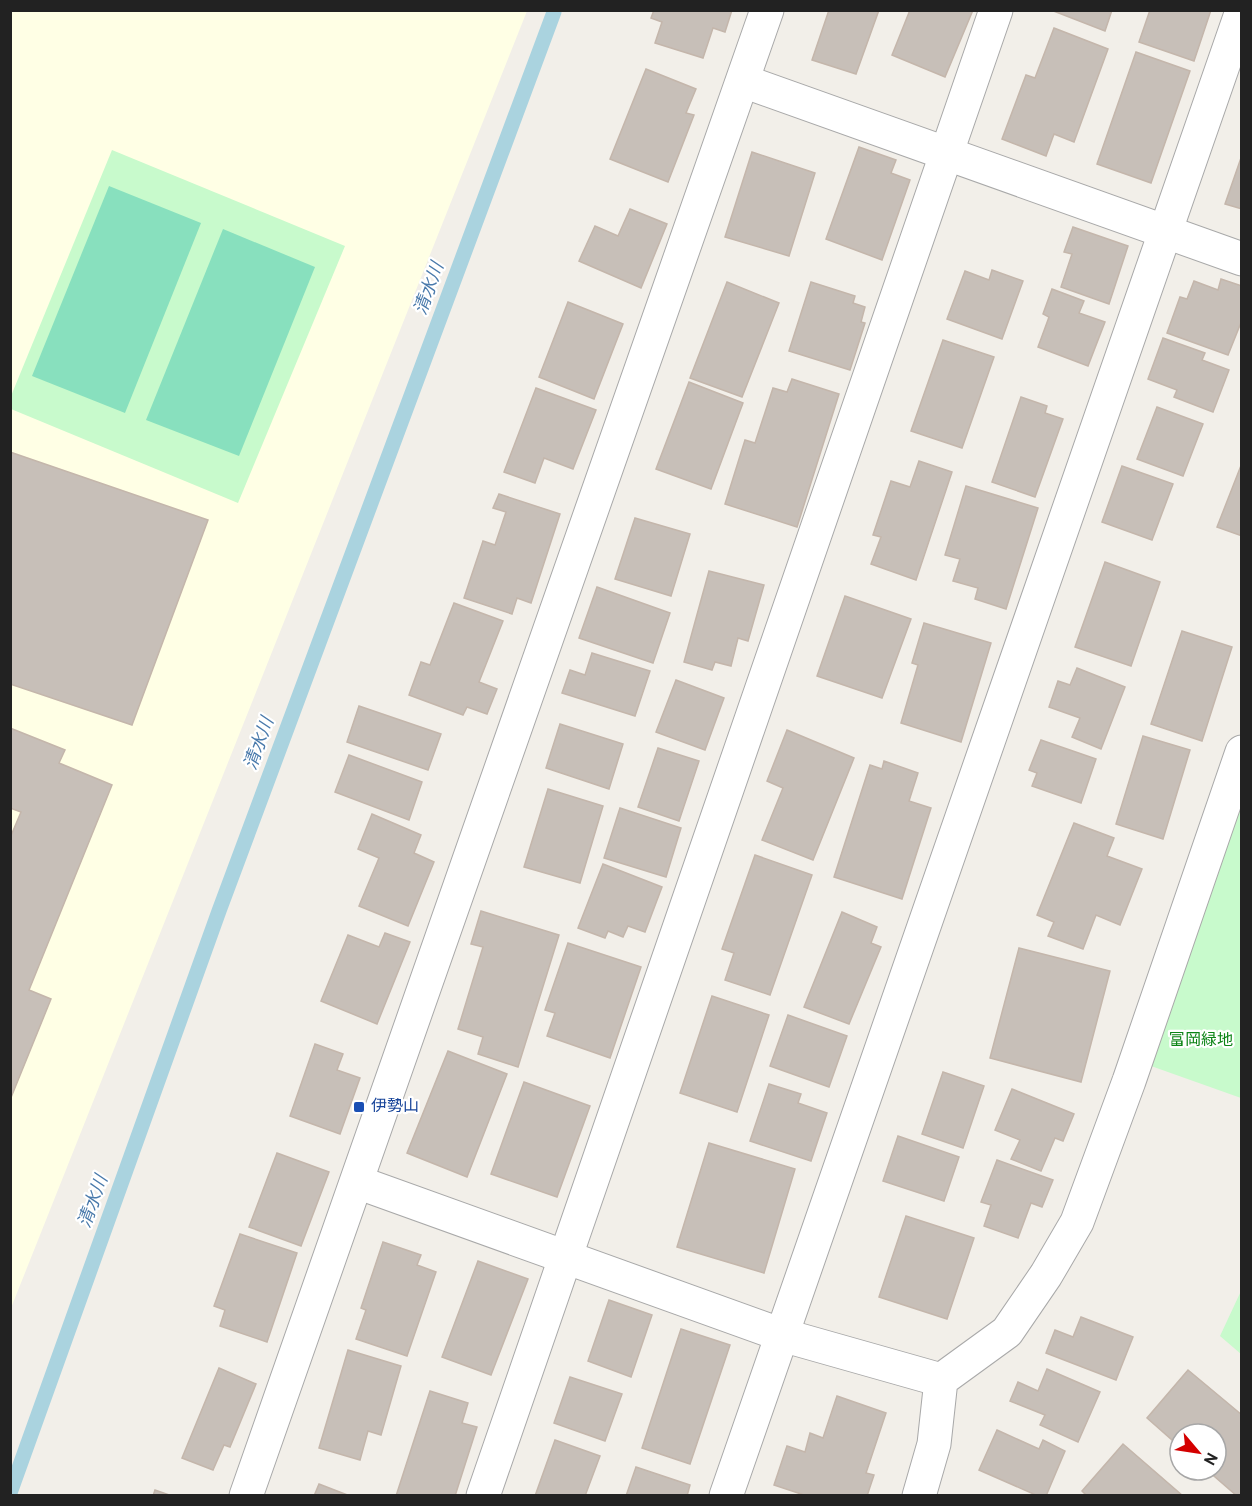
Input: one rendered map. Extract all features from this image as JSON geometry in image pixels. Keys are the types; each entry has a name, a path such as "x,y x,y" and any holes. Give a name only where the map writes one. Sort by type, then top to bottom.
{"street":[{"path":"246,1496 767,10"},
{"path":"483,1496 996,10"},
{"path":"726,1496 1242,11"},
{"path":"744,81 1242,259"},
{"path":"919,1496 934,1444 941,1380 1007,1332 1046,1275 1077,1222 1129,1081 1242,753"},
{"path":"357,1182 782,1335 941,1380"}],"shaded area":[{"path":"11,11 527,11 11,1308"}],"green space":[{"path":"112,150 345,246 238,503 11,409 11,396"},
{"path":"109,186 201,223 125,413 32,376"},
{"path":"223,229 315,267 239,456 146,420"},
{"name":"富岡緑地","path":"1241,802 1241,1098 1151,1066"},
{"path":"1241,1291 1241,1354 1220,1336"}],"building":[{"path":"654,10 732,10 725,32 713,28 703,58 655,43 662,22 651,18"},
{"path":"829,10 879,10 856,74 812,60"},
{"path":"910,10 973,10 945,77 892,55"},
{"path":"1051,10 1112,10 1105,31"},
{"path":"1150,10 1211,10 1194,61 1139,42"},
{"path":"1054,28 1108,49 1074,142 1054,134 1046,156 1002,139 1026,75 1035,78"},
{"path":"1136,52 1190,71 1151,183 1097,164"},
{"path":"646,69 696,89 686,113 694,115 668,182 610,159"},
{"path":"859,147 896,160 891,173 910,180 882,260 826,239"},
{"path":"752,152 815,173 789,256 725,237"},
{"path":"1242,155 1242,209 1225,204"},
{"path":"630,209 667,224 641,288 579,261 595,226 618,236"},
{"path":"1073,227 1128,246 1109,304 1061,287 1072,254 1064,252"},
{"path":"992,270 1023,281 1002,339 947,319 965,271 989,280"},
{"path":"1221,279 1242,286 1242,320 1228,355 1167,333 1180,297 1187,299 1194,281 1218,290"},
{"path":"727,282 779,303 742,397 690,378"},
{"path":"811,282 855,296 853,303 865,307 861,322 865,323 850,370 789,351"},
{"path":"1052,289 1084,301 1079,313 1105,322 1088,366 1038,347 1049,317 1043,314"},
{"path":"568,302 623,324 594,399 539,377"},
{"path":"1163,338 1205,353 1202,360 1229,370 1213,412 1174,397 1177,390 1148,379"},
{"path":"943,340 994,357 962,448 911,431"},
{"path":"792,379 839,394 797,527 725,504 745,440 755,443 773,388 787,392"},
{"path":"689,382 743,403 711,489 656,469"},
{"path":"536,388 596,410 573,469 544,458 535,483 504,472"},
{"path":"1021,397 1047,406 1045,413 1063,419 1035,497 992,482"},
{"path":"1157,407 1203,424 1183,476 1137,459"},
{"path":"10,452 208,520 132,725 10,684"},
{"path":"919,461 952,472 916,580 871,564 881,537 873,535 891,481 910,487"},
{"path":"1242,463 1242,536 1217,527"},
{"path":"1122,466 1173,484 1152,540 1102,522"},
{"path":"966,486 1038,508 1006,609 975,599 978,588 953,581 960,559 945,555"},
{"path":"499,494 560,514 531,603 517,598 512,614 464,598 483,541 495,545 506,512 493,508"},
{"path":"635,518 690,534 671,596 615,579"},
{"path":"1105,562 1160,582 1131,666 1075,647"},
{"path":"709,571 764,585 748,641 738,638 731,666 715,662 712,670 684,662"},
{"path":"597,587 670,613 653,663 579,638"},
{"path":"845,596 911,619 882,698 817,676"},
{"path":"454,603 503,621 479,682 497,689 487,714 467,707 463,715 409,695 421,662 430,665"},
{"path":"924,623 991,643 961,742 901,723 918,665 912,663"},
{"path":"1182,631 1232,647 1202,741 1151,724"},
{"path":"592,653 650,671 635,716 562,693 570,670 585,675"},
{"path":"1077,668 1125,687 1101,749 1072,737 1080,718 1049,707 1058,681 1070,685"},
{"path":"676,680 724,698 705,750 656,732"},
{"path":"359,706 441,734 428,770 347,742"},
{"path":"560,724 623,744 609,789 546,768"},
{"path":"10,728 65,750 59,763 112,785 29,990 51,999 10,1100 10,838 21,812 10,808"},
{"path":"787,730 854,758 813,860 762,840 783,788 767,781"},
{"path":"1143,736 1190,750 1163,839 1116,824"},
{"path":"1041,740 1096,759 1081,803 1032,786 1037,773 1029,770"},
{"path":"658,748 699,761 679,821 638,807"},
{"path":"349,755 422,782 409,820 335,792"},
{"path":"884,761 918,773 909,801 931,808 902,899 834,877 870,765 882,769"},
{"path":"548,789 603,806 580,883 524,867"},
{"path":"620,808 681,828 666,877 604,858"},
{"path":"372,814 421,835 414,853 434,862 408,926 359,906 379,858 358,849"},
{"path":"1074,823 1114,838 1107,856 1142,869 1120,925 1096,915 1083,949 1048,936 1054,922 1037,915"},
{"path":"755,855 812,875 770,995 725,980 734,953 722,949"},
{"path":"603,864 662,887 645,932 628,926 623,937 608,931 605,938 578,928"},
{"path":"481,911 559,935 518,1067 478,1054 483,1037 458,1029 483,947 471,944"},
{"path":"842,912 877,927 871,943 881,947 849,1024 804,1007"},
{"path":"385,933 410,942 377,1024 321,1001 348,935 379,947"},
{"path":"568,943 641,967 610,1058 547,1036 555,1013 545,1010"},
{"path":"1019,948 1110,971 1081,1082 990,1058"},
{"path":"712,996 769,1015 737,1112 680,1093"},
{"path":"788,1015 847,1036 829,1087 770,1066"},
{"path":"315,1044 343,1054 337,1070 360,1078 340,1134 290,1116"},
{"path":"448,1051 507,1074 467,1177 407,1153"},
{"path":"943,1072 984,1086 963,1148 922,1134"},
{"path":"524,1082 590,1106 557,1197 491,1174"},
{"path":"769,1084 801,1094 798,1103 827,1113 811,1161 750,1141"},
{"path":"1012,1089 1074,1114 1063,1141 1055,1138 1041,1171 1011,1159 1020,1140 995,1130"},
{"path":"898,1136 959,1157 944,1201 883,1181"},
{"path":"709,1143 795,1169 764,1273 677,1247"},
{"path":"277,1153 329,1172 301,1246 249,1227"},
{"path":"997,1160 1053,1180 1042,1207 1031,1203 1018,1238 984,1226 991,1205 981,1202"},
{"path":"906,1216 974,1238 947,1319 879,1297"},
{"path":"240,1234 297,1253 267,1342 220,1326 225,1310 214,1306"},
{"path":"383,1242 421,1255 417,1265 436,1272 407,1356 356,1339 366,1310 361,1308"},
{"path":"478,1261 528,1279 491,1375 442,1357"},
{"path":"609,1300 652,1315 631,1377 588,1361"},
{"path":"1081,1317 1133,1337 1116,1380 1046,1353 1055,1330 1073,1337"},
{"path":"681,1329 730,1345 690,1464 642,1448"},
{"path":"348,1350 401,1366 381,1435 368,1431 360,1460 319,1448"},
{"path":"219,1368 256,1384 230,1447 224,1445 213,1470 182,1458"},
{"path":"1047,1369 1100,1392 1078,1442 1040,1425 1045,1415 1010,1401 1018,1382 1038,1391"},
{"path":"1188,1370 1242,1415 1242,1496 1237,1496 1221,1482 1228,1482 1228,1422 1168,1422 1168,1436 1147,1418"},
{"path":"570,1377 622,1394 605,1441 554,1423"},
{"path":"430,1391 468,1403 462,1423 477,1427 455,1496 396,1496"},
{"path":"837,1396 886,1413 866,1473 874,1475 867,1496 807,1496 774,1485 787,1446 805,1452 810,1433 823,1438"},
{"path":"997,1430 1039,1449 1043,1440 1065,1451 1046,1496 1038,1496 979,1470"},
{"path":"555,1440 600,1456 585,1496 535,1496"},
{"path":"1123,1444 1183,1496 1087,1496 1082,1491"},
{"path":"636,1467 690,1485 687,1496 626,1496"},
{"path":"319,1484 350,1496 314,1496"},
{"path":"155,1490 172,1496 153,1496"}],"waterway":[{"name":"清水川","path":"10,1493 219,911 554,12"}],"place":[{"name":"伊勢山","path":"359,1107"}]}
